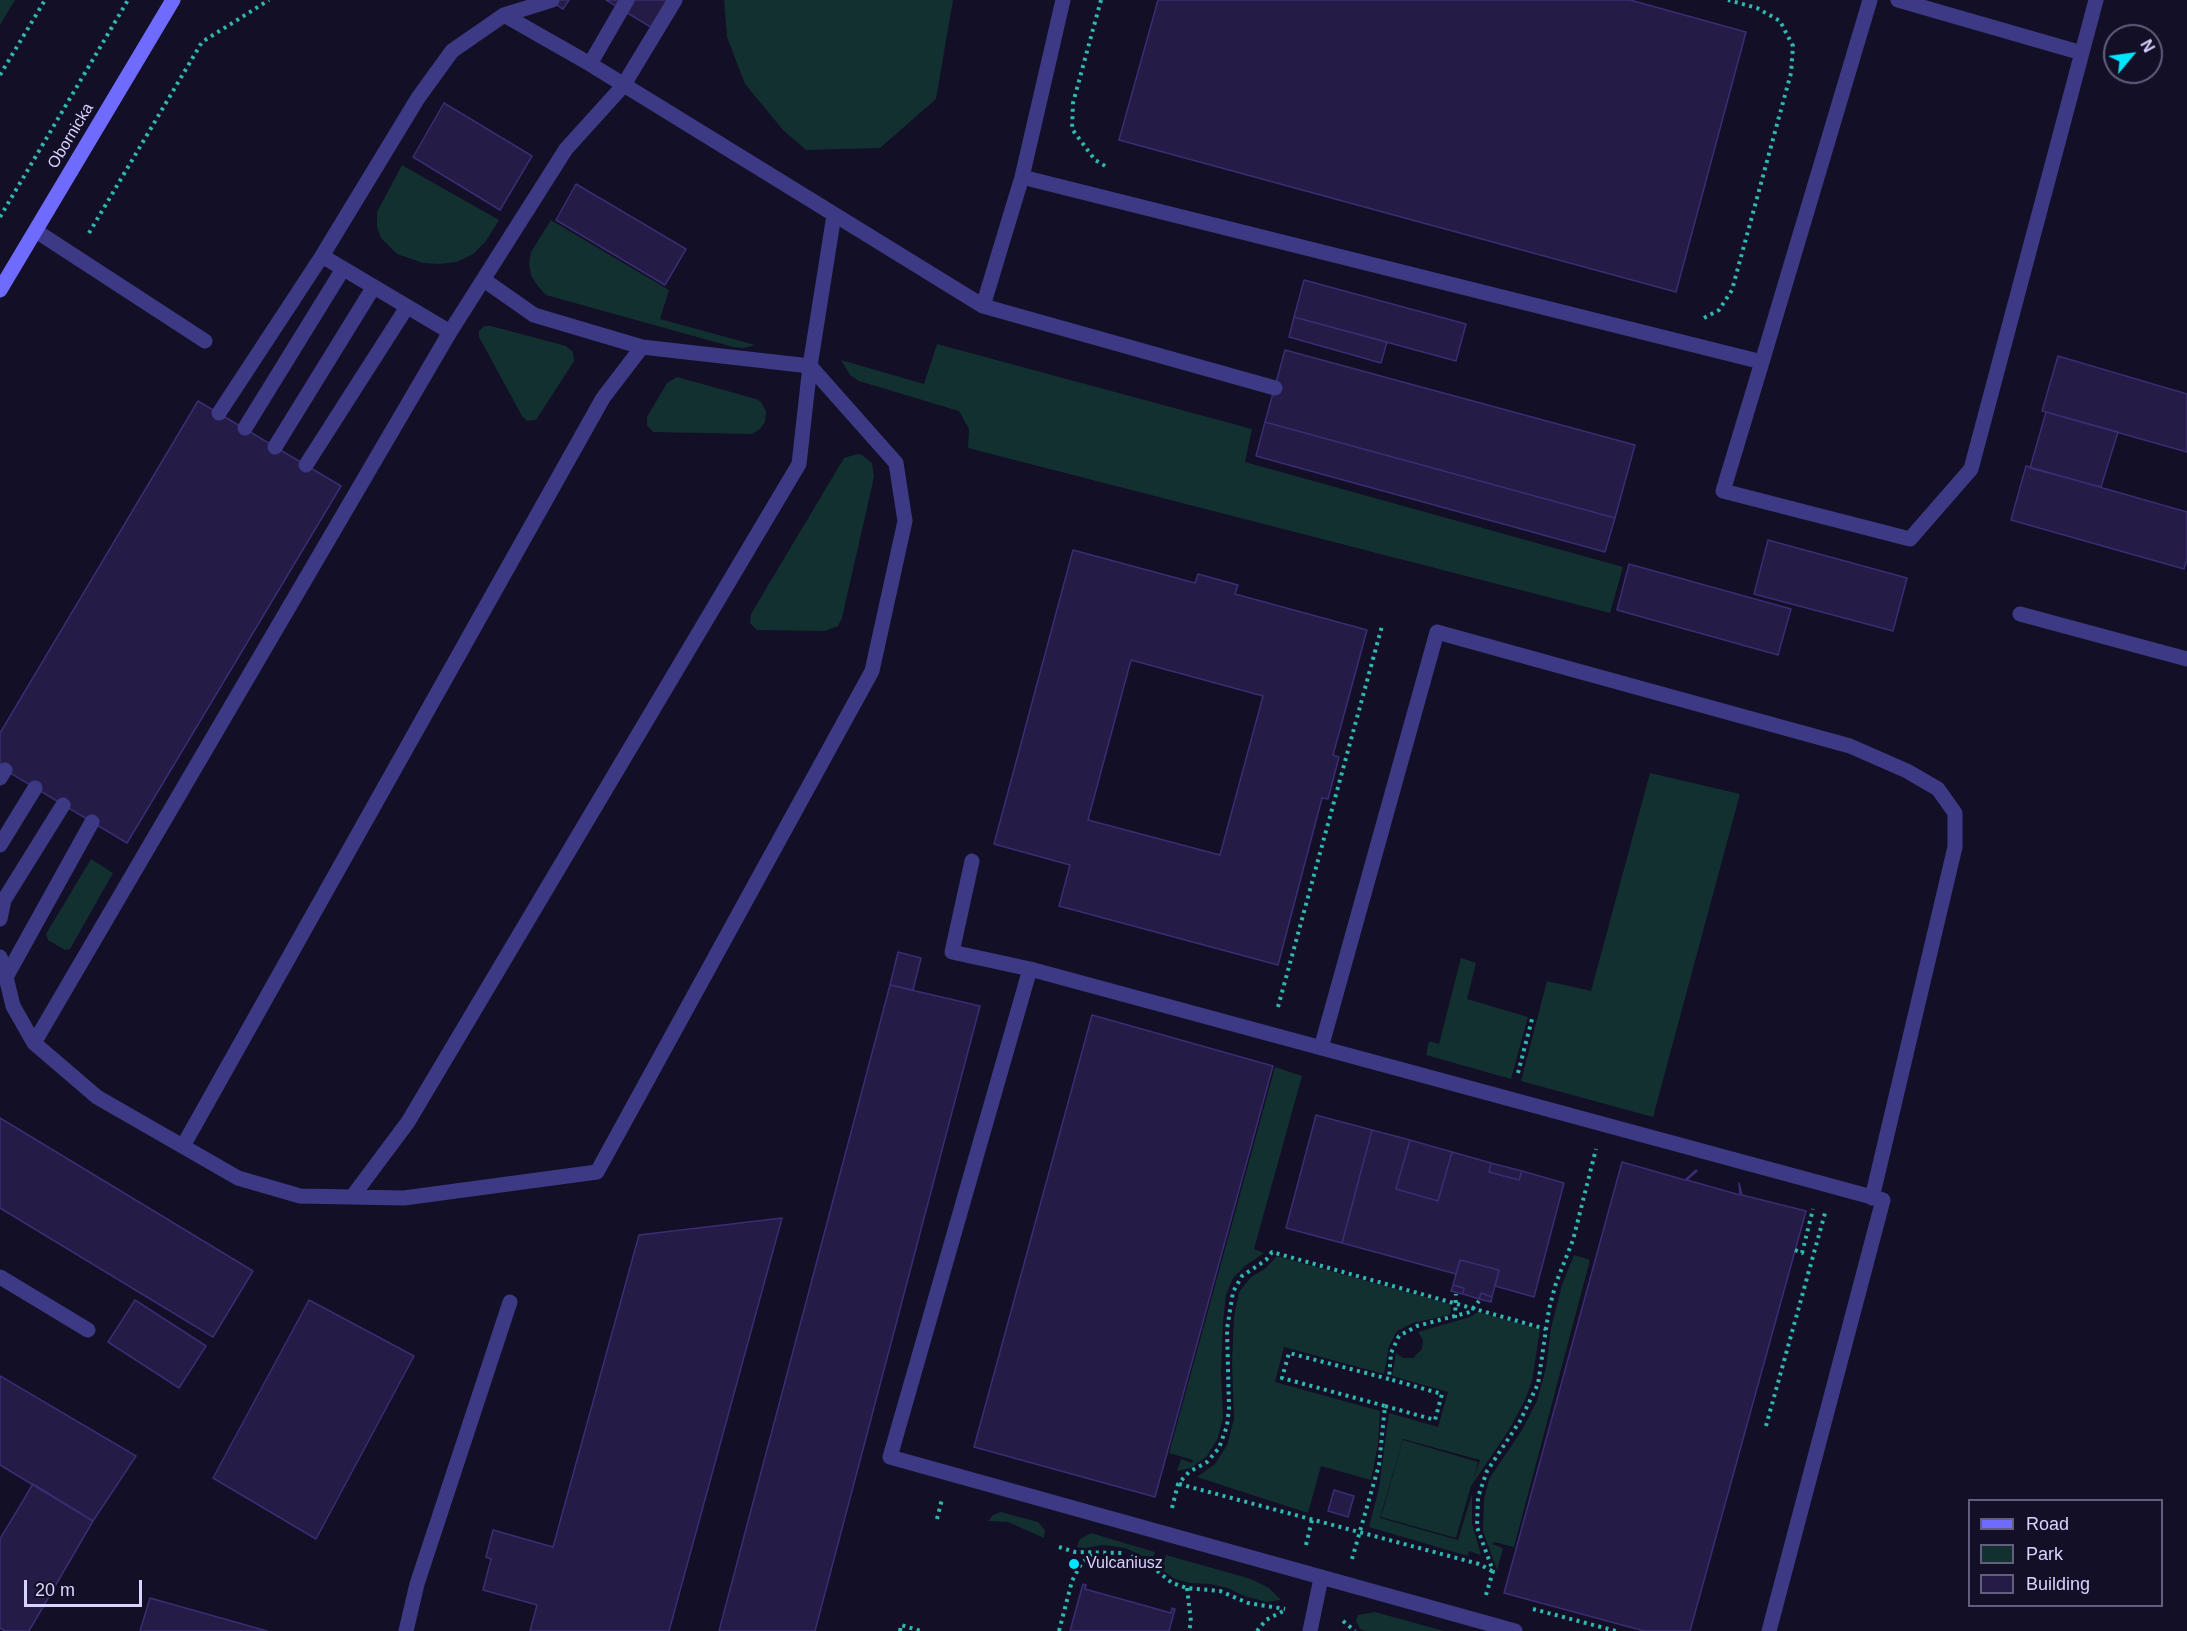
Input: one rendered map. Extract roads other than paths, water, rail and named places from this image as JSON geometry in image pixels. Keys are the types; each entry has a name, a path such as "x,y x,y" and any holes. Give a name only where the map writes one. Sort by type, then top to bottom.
{"main road":[{"name":"Obornicka","path":"0,290 173,0"}],"lane":[{"path":"504,15 511,0"},
{"path":"219,413 322,256 418,98 452,51 504,15 552,0"},
{"path":"590,64 627,0"},
{"path":"34,1043 450,332 566,149 623,86 675,0"},
{"path":"983,306 1022,177 1063,0"},
{"path":"1870,0 1723,491 1910,539 1971,469 2096,0"},
{"path":"1898,0 2082,53"},
{"path":"504,15 590,64 983,306 1275,388"},
{"path":"1022,177 1762,362"},
{"path":"352,1197 408,1122 799,464 810,366 834,215"},
{"path":"36,231 205,341"},
{"path":"322,256 450,332"},
{"path":"245,428 343,269"},
{"path":"0,957 13,1006 34,1043 97,1098 238,1179 300,1196 404,1198 597,1172 872,671 905,521 896,464 810,366 642,347 534,315 484,280"},
{"path":"275,447 373,288"},
{"path":"306,465 407,307"},
{"path":"183,1146 603,398 642,347"},
{"path":"2020,614 2187,659"},
{"path":"1321,1048 1437,632 1850,746 1907,771 1938,789 1955,813 1955,847 1872,1198"},
{"path":"0,845 35,788"},
{"path":"0,919 4,900 63,805"},
{"path":"3,972 92,822"},
{"path":"972,861 952,952 1030,969 1882,1200 1769,1631"},
{"path":"1030,969 890,1457 1515,1631"},
{"path":"0,1277 88,1330"},
{"path":"406,1631 417,1584 510,1302"},
{"path":"1310,1631 1321,1578"}],"place":[{"name":"Vulcaniusz","path":"1074,1564"}]}
